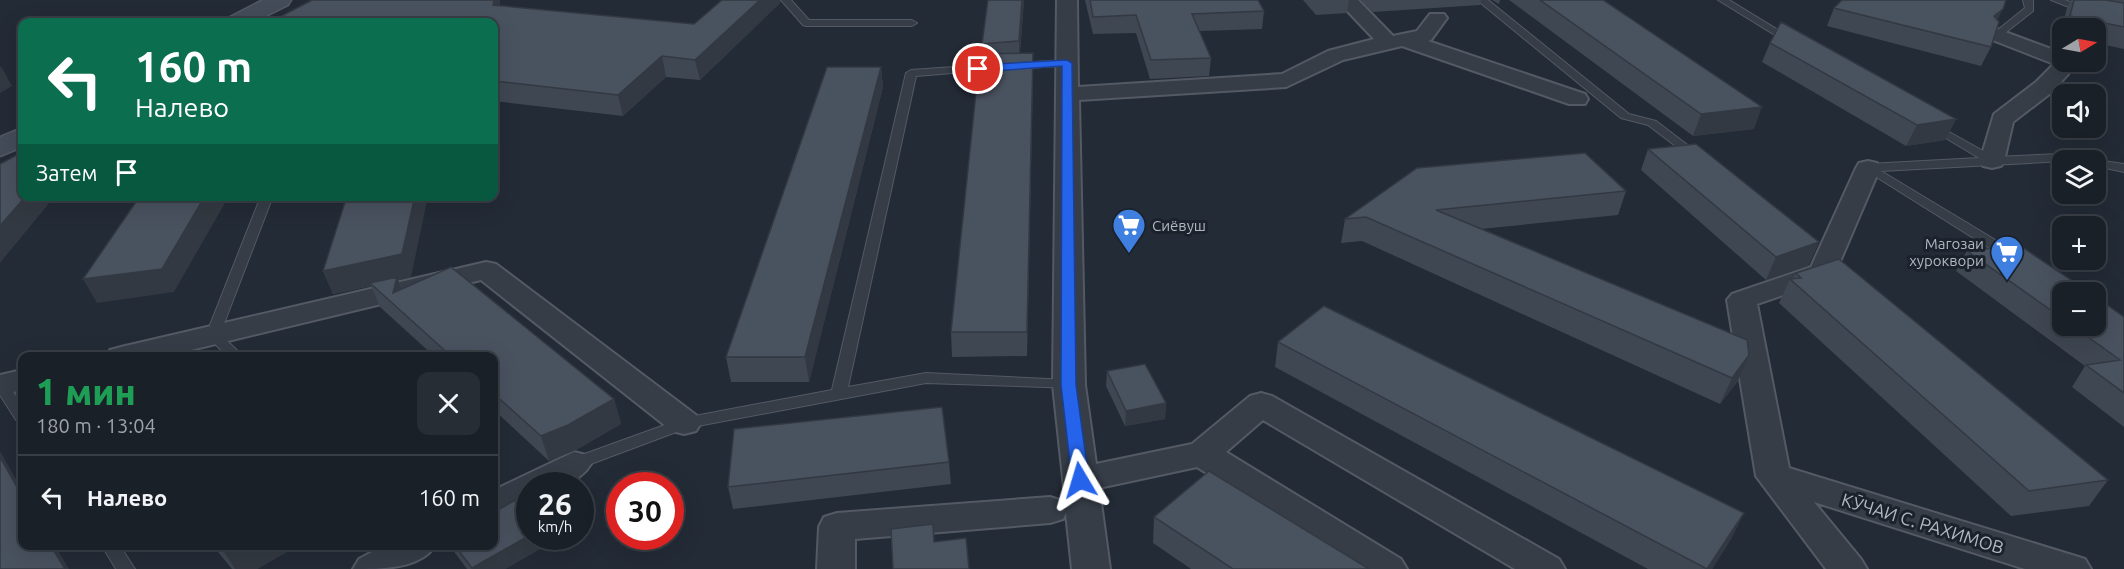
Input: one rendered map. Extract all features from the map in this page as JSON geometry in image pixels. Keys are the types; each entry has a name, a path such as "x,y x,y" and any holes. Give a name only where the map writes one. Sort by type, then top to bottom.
{"main road":[{"path":"246,18 280,0"},
{"path":"0,147 18,138"}],"street":[{"path":"1067,0 1069,385 1091,569"},
{"path":"1347,0 1396,42 1577,99"},
{"path":"1067,93 1286,80 1311,70 1324,61 1359,49 1424,36 1437,18"},
{"path":"1996,35 2052,56"},
{"path":"1992,161 2002,119 2044,87 2058,72"},
{"path":"1848,569 1773,477 1742,300 1823,272 1868,168"},
{"path":"142,352 486,270 684,423"},
{"path":"1080,480 1202,454 1261,404 1546,569"},
{"path":"1202,454 1388,569"},
{"path":"558,472 574,464"},
{"name":"КӮЧАИ С. РАХИМОВ","path":"1773,477 2072,569"},
{"path":"498,504 516,494"},
{"path":"836,569 837,527 1050,510"},
{"path":"372,569 408,550"}],"lane":[{"path":"786,0 806,23 912,22"},
{"path":"1482,0 1625,116 1652,123 1701,160"},
{"path":"1723,0 1803,48"},
{"path":"1996,35 2030,9 2028,0"},
{"path":"2056,0 2096,14"},
{"path":"839,394 911,73 1067,63"},
{"path":"1922,119 1992,161"},
{"path":"1868,168 2052,157"},
{"path":"2106,165 2124,168"},
{"path":"1868,168 2022,261"},
{"path":"232,352 213,335 265,201"},
{"path":"574,464 684,423 926,378 1069,385"},
{"path":"8,383 18,407"},
{"path":"114,550 126,569"}],"building":[{"path":"312,0 494,0 493,5 694,24 722,0 760,0 695,60 662,56 618,95 498,81 498,18 278,18"},
{"path":"988,0 1022,0 1019,41 982,44"},
{"path":"1090,0 1258,0 1264,11 1192,14 1211,58 1151,60 1136,15 1093,17"},
{"path":"1540,0 1603,0 1762,107 1701,114"},
{"path":"1842,0 2006,0 2003,9 1994,16 1999,22 1991,47 1834,8"},
{"path":"2074,0 2106,0 2124,3 2124,27 2106,23 2106,18 2070,16"},
{"path":"1781,22 1956,119 1917,125 1770,43"},
{"path":"1033,53 1027,332 951,332 980,54"},
{"path":"827,67 881,67 805,357 726,357"},
{"path":"1696,144 1819,242 1776,257 1648,149"},
{"path":"1585,153 1626,191 1436,210 1747,340 1749,355 1732,378 1366,217 1345,219 1417,168"},
{"path":"18,154 18,201 22,201 0,226 0,164"},
{"path":"137,201 202,201 162,269 83,279"},
{"path":"345,201 414,201 402,254 323,271"},
{"path":"2019,245 2052,267 2052,270 2056,270 2074,282 2052,282 2052,311 1967,251"},
{"path":"1839,259 2108,480 2029,491 1790,279 1801,278 1796,273"},
{"path":"451,267 614,399 568,425 541,436 498,398 498,352 446,352 370,283 397,277 393,293"},
{"path":"2106,304 2124,317 2124,393 2086,365 2120,360 2087,336 2106,336"},
{"path":"1324,306 1744,513 1707,569 1278,342"},
{"path":"1145,364 1166,403 1126,411 1107,371"},
{"path":"942,407 949,462 728,487 734,429"},
{"path":"0,457 18,489 18,550 53,550 65,569 0,569"},
{"path":"1209,471 1369,569 1233,569 1154,517"},
{"path":"516,500 516,543 472,568 458,550 498,550 498,510"},
{"path":"933,524 934,542 966,538 969,569 893,569 891,529"}],"place":[{"name":"Сиёвуш","path":"1129,254"},
{"name":"Магозаи хуроквори","path":"2007,281"}],"route":[{"path":"978,69 1067,63 1069,385 1080,480"}]}
